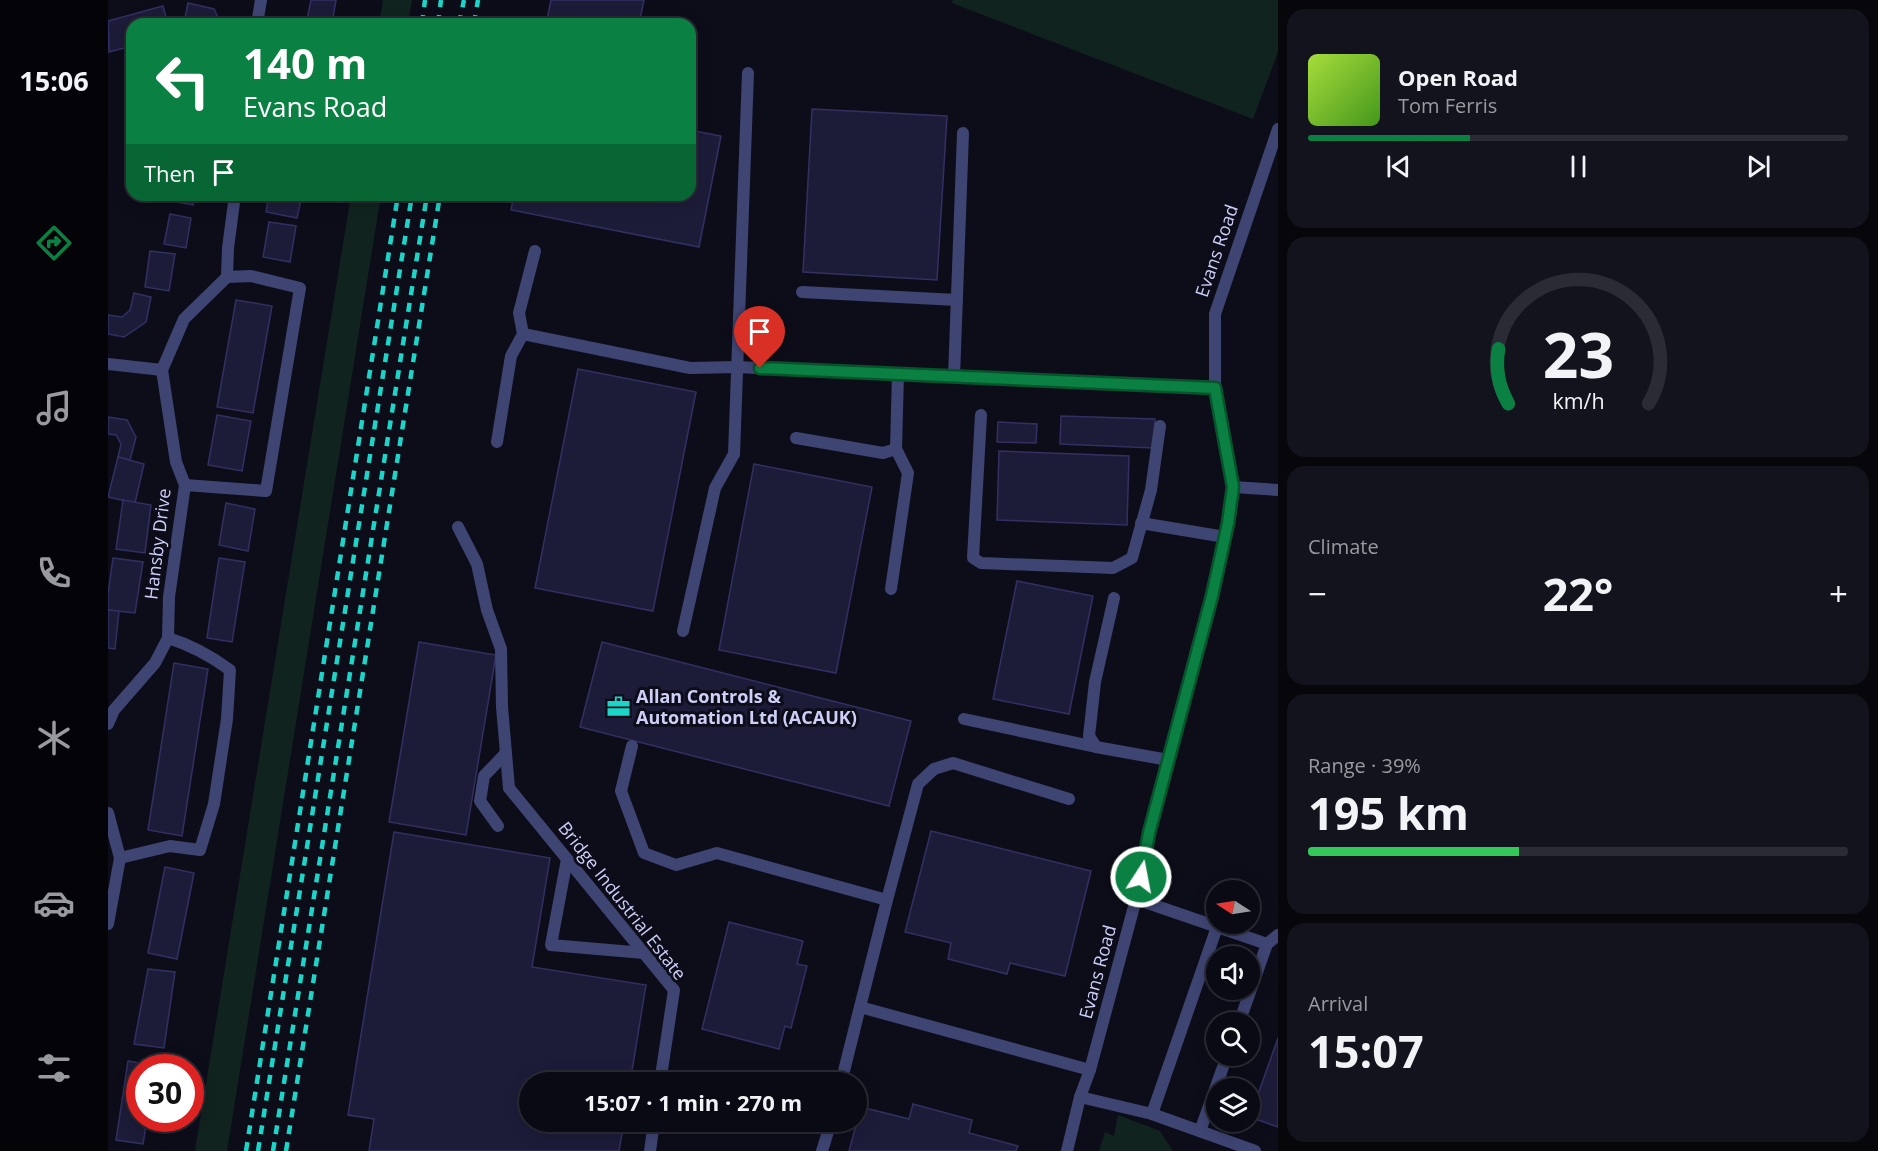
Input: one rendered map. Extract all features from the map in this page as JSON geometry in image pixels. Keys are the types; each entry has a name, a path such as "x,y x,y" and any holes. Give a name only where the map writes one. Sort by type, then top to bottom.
{"street":[{"path":"259,18 261,0"},
{"path":"683,632 716,488 734,454 748,73"},
{"name":"Evans Road","path":"1067,1151 1136,899 1149,833 1212,596 1225,537 1233,487 1215,388 1215,314 1278,129"},
{"path":"954,377 963,133"},
{"path":"227,277 234,201"},
{"path":"497,442 511,356 524,334 519,313 535,251"},
{"path":"108,364 162,370 184,319 227,277 251,276 300,288 266,491 185,485"},
{"path":"802,292 957,300"},
{"path":"524,334 690,368 737,367 1215,388"},
{"name":"Hansby Drive","path":"108,724 114,710 155,663 168,638 169,597 185,485 176,462 162,370"},
{"path":"891,589 908,473 896,449 898,374"},
{"path":"981,415 973,558 981,563 1113,568 1132,558 1151,490 1160,426"},
{"path":"796,438 883,453 896,449"},
{"path":"1233,487 1278,490"},
{"path":"1141,523 1225,537"},
{"path":"458,527 477,564 487,610 501,649 506,753 484,776 480,801 498,826"},
{"path":"1096,747 1089,736 1095,682 1113,598"},
{"path":"120,858 170,846 200,849 214,804 227,719 230,670 216,659 186,643 168,638"},
{"path":"964,719 1168,760"},
{"path":"632,746 621,791 644,853 676,865 717,853 887,900"},
{"name":"Bridge Industrial Estate","path":"506,753 510,788 674,990 662,1072"},
{"path":"844,1072 918,784 934,769 953,763 1069,799"},
{"path":"108,813 120,858 108,924"},
{"path":"567,859 551,945 644,953"},
{"path":"1136,899 1206,923"},
{"path":"1152,1114 1215,934"},
{"path":"1238,934 1267,944"},
{"path":"1243,1012 1267,944 1278,935"},
{"path":"860,1007 1090,1070"},
{"path":"1200,1131 1223,1066"},
{"path":"1080,1097 1152,1114 1255,1151"},
{"path":"650,1151 653,1132"},
{"path":"822,1151 828,1132"}],"green space":[{"path":"383,0 412,0 409,18 380,18"},
{"path":"953,0 1278,0 1278,52 1253,119 952,3"},
{"path":"350,201 380,201 227,1151 195,1151 198,1132 204,1132 204,1096"},
{"path":"1118,1115 1160,1131 1173,1151 1099,1151 1105,1132 1114,1136"}],"building":[{"path":"311,0 336,0 333,18 307,18"},
{"path":"551,0 644,0 640,18 547,18"},
{"path":"188,3 214,9 218,18 185,18"},
{"path":"163,6 166,18 126,18 126,48 109,52 108,21"},
{"path":"812,109 947,116 937,280 803,272"},
{"path":"696,131 721,136 699,247 511,210 513,201 696,201"},
{"path":"171,201 194,201 193,205"},
{"path":"268,201 301,201 297,218 266,212"},
{"path":"170,214 191,218 186,248 164,244"},
{"path":"269,222 296,226 290,262 263,257"},
{"path":"150,251 175,254 169,291 145,287"},
{"path":"134,293 151,297 146,322 124,337 108,334 108,315 122,317 130,310"},
{"path":"236,300 272,306 253,413 217,407"},
{"path":"578,369 696,392 653,611 535,588"},
{"path":"217,415 251,421 242,471 208,465"},
{"path":"1061,416 1155,419 1154,448 1060,444"},
{"path":"108,417 127,420 136,437 130,460 118,457 121,444 116,435 108,434"},
{"path":"998,422 1037,424 1036,443 997,442"},
{"path":"999,451 1129,456 1127,525 997,520"},
{"path":"118,457 144,464 135,503 108,497"},
{"path":"754,464 872,487 836,673 719,650"},
{"path":"123,500 151,505 145,553 116,549"},
{"path":"226,503 255,509 248,551 219,545"},
{"path":"113,558 143,562 135,613 108,610"},
{"path":"219,558 245,562 232,642 207,638"},
{"path":"1017,581 1093,596 1069,714 993,699"},
{"path":"108,610 119,611 115,649 108,648"},
{"path":"419,642 496,655 466,835 389,822"},
{"path":"602,642 911,721 889,806 580,727"},
{"path":"174,663 208,669 182,836 148,830"},
{"path":"931,831 1091,871 1065,976 1010,963 1007,974 948,959 951,943 905,932"},
{"path":"394,832 550,858 532,967 646,985 632,1072 519,1072 519,1132 622,1132 619,1151 369,1151 374,1119 348,1115"},
{"path":"165,867 194,873 177,959 148,953"},
{"path":"729,922 803,941 797,964 807,966 791,1028 785,1026 779,1049 702,1029"},
{"path":"148,969 175,972 164,1048 134,1044"},
{"path":"1278,1038 1278,1127 1260,1121 1260,1089"},
{"path":"126,1074 126,1132 145,1132 143,1144 116,1140"},
{"path":"913,1104 972,1120 969,1133 1018,1146 1016,1151 849,1151 854,1132 867,1132 867,1108 909,1119"}],"railway":[{"path":"423,18 425,0"},
{"path":"439,18 441,0"},
{"path":"460,18 464,0"},
{"path":"475,18 478,0"},
{"path":"246,1151 397,201"},
{"path":"258,1151 411,201"},
{"path":"273,1151 426,201"},
{"path":"286,1151 439,201"}],"place":[{"name":"Allan Controls & Automation Ltd (ACAUK)","path":"618,707"}],"route":[{"path":"760,368 1215,388 1233,487 1228,523 1212,596 1149,833 1141,877"}]}
